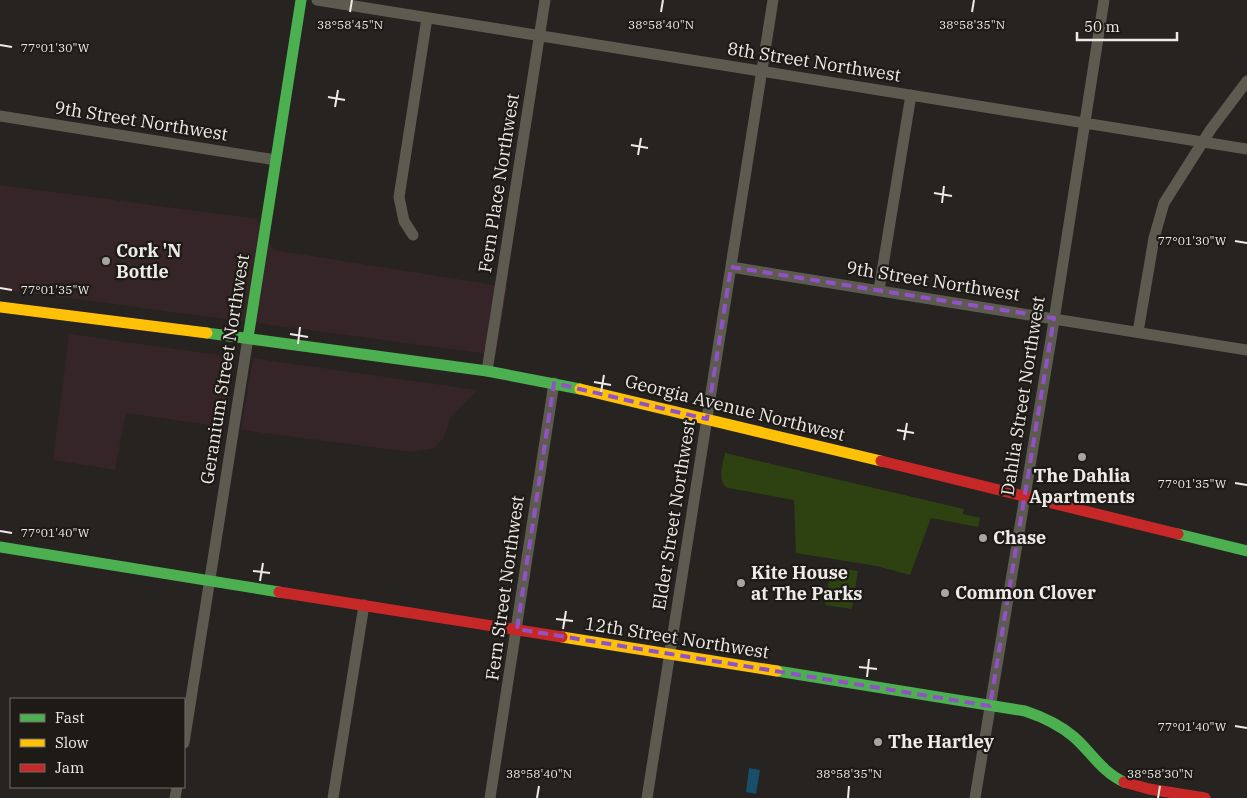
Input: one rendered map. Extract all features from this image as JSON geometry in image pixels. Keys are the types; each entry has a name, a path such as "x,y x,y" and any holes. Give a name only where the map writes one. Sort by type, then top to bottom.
{"main road":[{"name":"Geranium Street Northwest","path":"248,338 301,0"},
{"name":"Georgia Avenue Northwest","path":"0,306 248,338 554,383 1247,551"},
{"name":"12th Street Northwest","path":"0,547 1025,711 1055,723 1072,735 1103,770 1118,780 1145,788 1205,798"}],"street":[{"name":"8th Street Northwest","path":"317,0 1247,148"},
{"name":"Fern Place Northwest","path":"487,372 545,0"},
{"name":"Elder Street Northwest","path":"647,798 773,0"},
{"name":"Dahlia Street Northwest","path":"975,798 1104,0"},
{"path":"413,235 404,221 399,197 428,18"},
{"path":"1138,332 1149,264 1160,215 1167,196 1202,142 1247,81"},
{"path":"879,290 911,95"},
{"name":"9th Street Northwest","path":"0,116 276,160"},
{"name":"9th Street Northwest","path":"731,267 1247,350"},
{"name":"Geranium Street Northwest","path":"185,737 248,338"},
{"name":"Fern Street Northwest","path":"490,798 554,383"},
{"path":"333,798 364,605"}],"highlighted area":[{"path":"731,267 1054,318 990,706 517,629 554,383 707,419"}],"shaded area":[{"path":"0,185 257,219 274,250 507,287 496,355 0,289"},
{"path":"69,334 233,357 224,427 126,413 115,470 53,460"},
{"path":"253,358 477,390 451,417 443,439 434,448 412,452 241,430"}],"green space":[{"path":"725,453 964,509 963,514 980,518 978,527 931,518 910,575 877,566 796,553 794,500 728,488 722,482 721,477"},
{"path":"831,567 858,571 852,609 825,605"}],"water":[{"path":"749,768 760,770 756,794 746,792"}],"traffic: fast":[{"path":"248,338 301,0"},
{"path":"207,333 487,371 580,389"},
{"path":"1178,534 1247,551"},
{"path":"0,547 279,592"},
{"path":"777,671 1025,711 1051,722 1069,733 1109,773 1124,782"}],"traffic: slow":[{"path":"0,307 207,333"},
{"path":"580,389 881,461"},
{"path":"562,637 777,671"}],"traffic: jam":[{"path":"881,461 1178,534"},
{"path":"279,592 562,637"},
{"path":"1124,782 1149,789 1205,798"}],"place":[{"name":"Cork 'N Bottle","path":"106,261"},
{"name":"The Dahlia Apartments","path":"1082,457"},
{"name":"Chase","path":"983,538"},
{"name":"Kite House at The Parks","path":"741,583"},
{"name":"Common Clover","path":"945,593"},
{"name":"The Hartley","path":"878,742"}]}
